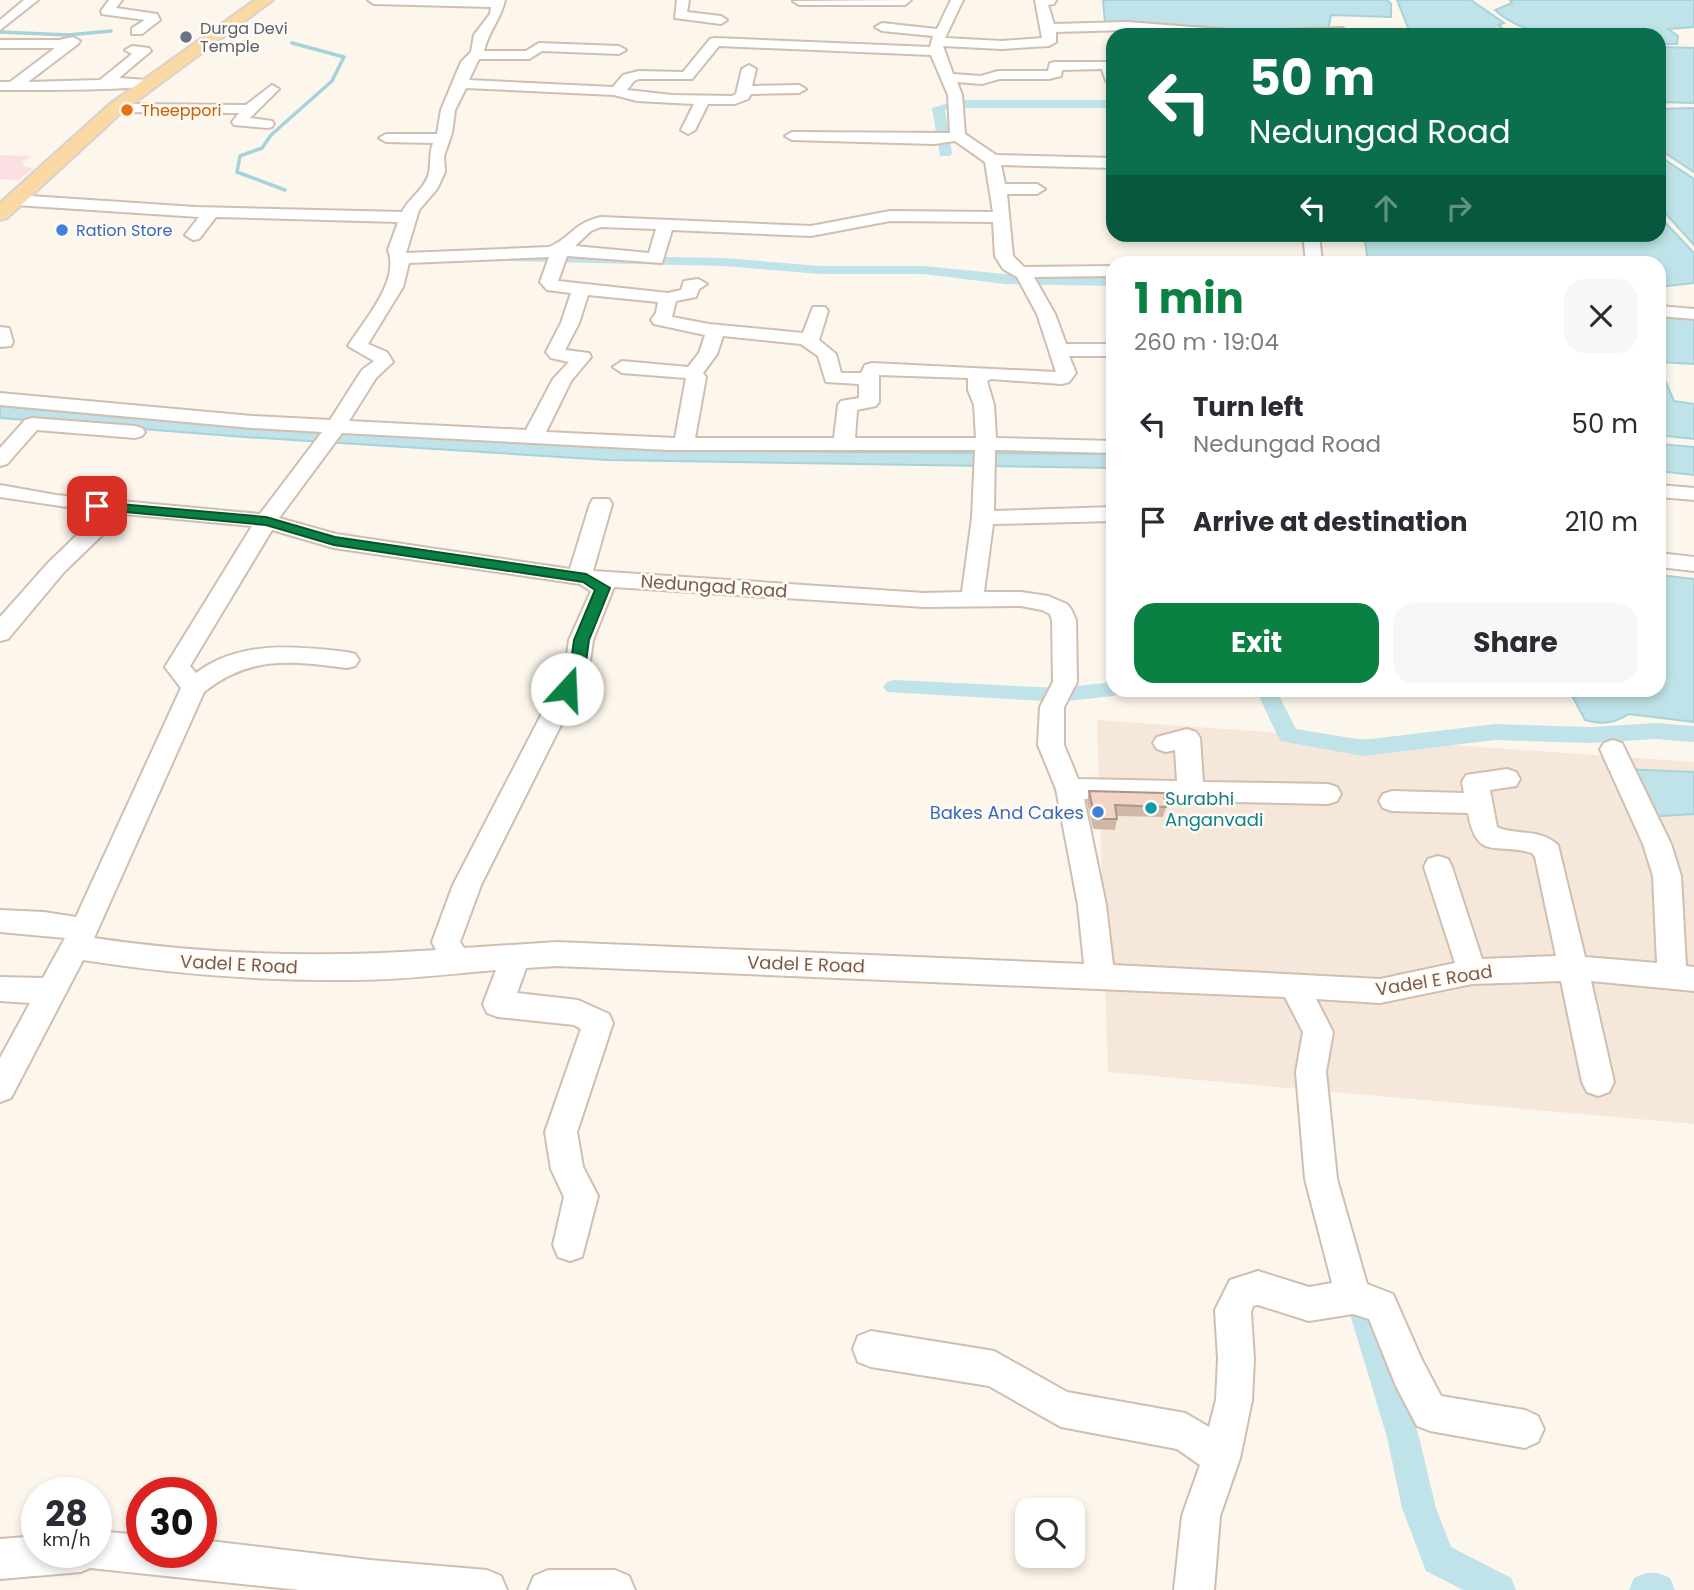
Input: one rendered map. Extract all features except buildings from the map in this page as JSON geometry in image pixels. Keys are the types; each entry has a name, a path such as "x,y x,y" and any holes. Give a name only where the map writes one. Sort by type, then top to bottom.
{"main road":[{"path":"0,214 116,108 265,0"}],"street":[{"path":"0,26 32,0"},
{"path":"116,0 107,11 152,17 154,20 136,31"},
{"path":"194,687 177,667 188,645 213,610 266,521 323,446 369,374 384,362 380,356 357,346 394,287 401,262 396,250 407,217 416,201 429,190 437,172 436,156 445,133 448,110 468,62 475,55 481,35 496,14 499,1 374,0"},
{"path":"683,0 680,15 721,20"},
{"path":"957,0 938,42 944,73 950,80 958,135"},
{"path":"798,4 905,1"},
{"path":"616,91 624,86 628,78 639,75 687,76 715,41 938,42 1002,45 1049,42 1049,28 1041,1 1050,1"},
{"path":"882,27 938,42"},
{"path":"1049,28 1145,28"},
{"path":"0,44 59,44 73,41 8,86"},
{"path":"475,55 529,55 539,47 619,50"},
{"path":"106,82 144,51 132,50"},
{"path":"950,80 957,77 982,80 998,75 1049,75 1056,73 1055,66 1106,65"},
{"path":"461,84 616,91 628,96 735,100 743,96 749,69"},
{"path":"8,86 84,86 106,82 148,84"},
{"path":"267,124 239,122 272,89"},
{"path":"745,90 799,89"},
{"path":"688,130 704,99"},
{"path":"116,108 250,109"},
{"path":"792,136 934,139 958,135 992,160 1106,163"},
{"path":"386,138 442,139"},
{"path":"845,444 848,405 869,402 868,379 872,369 1062,378 1066,373 1046,314 1024,276 1009,265 1004,256 998,189 992,160"},
{"path":"998,189 1037,189"},
{"path":"15,200 211,213 407,217"},
{"path":"193,235 211,213"},
{"path":"698,284 691,285 691,293 685,296 668,298 581,290 553,286 549,282 557,255 573,241 579,229 589,223 811,231 890,216 1000,217"},
{"path":"398,258 557,255 656,258 664,226"},
{"path":"1024,276 1106,271"},
{"path":"534,435 563,379 582,357 555,352 570,323 581,290"},
{"path":"668,298 665,313 660,320 709,329 759,332 806,339 827,354 833,378 868,379"},
{"path":"809,342 818,311"},
{"path":"1666,312 1694,314"},
{"path":"693,373 708,354 715,334 709,329"},
{"path":"1058,350 1106,350"},
{"path":"622,367 693,373"},
{"path":"684,444 696,377 693,373"},
{"path":"972,599 983,518 982,469 986,444 984,405 977,379 987,373"},
{"path":"0,399 252,422 684,444 1106,447"},
{"path":"0,460 32,424 135,432"},
{"name":"Nedungad Road","path":"0,491 118,508 266,521 334,541 586,578 924,600 1021,599 1048,603 1059,609 1064,621 1065,682 1052,707 1051,745 1069,789 1092,905 1100,976"},
{"path":"1666,492 1694,494"},
{"path":"456,961 446,943 467,885 577,669 581,640 603,588 586,578 581,570 601,504"},
{"path":"0,633 51,573 94,528 118,508"},
{"path":"983,518 1106,514"},
{"path":"1666,561 1694,564"},
{"path":"0,1088 80,938 194,687 211,671 258,654 347,660"},
{"path":"1166,743 1187,738 1191,791"},
{"path":"1613,749 1657,844 1667,876 1683,977"},
{"path":"1507,779 1475,782 1483,828 1489,836 1535,842 1548,852 1598,1082"},
{"path":"1069,789 1328,794"},
{"path":"1392,801 1479,803"},
{"path":"1438,867 1472,972"},
{"name":"Vadel E Road","path":"0,921 44,923 80,938 166,961 259,967 356,968 557,954 1100,976 1380,991 1472,972 1572,968 1683,977"},
{"path":"516,957 498,1004 578,1013 598,1023 561,1132 567,1169 581,1196 570,1245"},
{"path":"1294,985 1318,1032 1311,1072 1321,1179 1353,1297"},
{"path":"0,989 51,991"},
{"path":"1194,1590 1201,1516 1221,1458 1234,1400 1236,1359 1233,1310 1242,1292 1258,1288 1309,1304 1353,1297 1381,1306 1409,1373 1430,1413 1525,1429"},
{"path":"871,1349 994,1369 1061,1409 1185,1432 1221,1458"},
{"path":"112,1552 249,1563 370,1580 487,1590"},
{"path":"0,1559 21,1557"},
{"path":"548,1590 615,1590"}],"shaded area":[{"path":"0,155 32,156 22,162 25,167 34,168 18,180 0,179"},
{"path":"1097,720 1694,762 1694,1124 1108,1072"}],"water":[{"path":"1103,0 1387,0 1391,4 1391,17 1331,15 1328,28 1179,28 1105,23"},
{"path":"1397,0 1471,0 1504,23 1499,25 1502,28 1408,28"},
{"path":"1510,0 1694,0 1694,27 1668,29 1678,36 1677,44 1666,44 1666,28 1525,28 1511,22 1495,10 1512,3"},
{"path":"1666,47 1694,48 1694,103 1666,102"},
{"path":"1694,108 1694,172 1666,154 1666,109"},
{"path":"1666,161 1694,179 1694,245 1666,214"},
{"path":"1666,223 1694,253 1694,283 1666,286 1666,256 1367,256 1365,242 1666,242"},
{"path":"1666,314 1694,316 1694,364 1666,362"},
{"path":"1666,382 1674,401 1694,404 1694,439 1666,436"},
{"path":"0,406 131,418 720,451 1106,454 1106,468 608,460 0,418"},
{"path":"1666,445 1694,447 1694,475 1666,472"},
{"path":"1666,576 1694,579 1694,722 1629,714 1608,722 1585,720 1573,697 1666,697"},
{"path":"1621,769 1694,772 1694,814 1646,817"}],"waterway":[{"path":"0,32 68,35 111,31"},
{"path":"285,190 237,172 240,156 262,148 271,135 332,81 344,57 292,43"},
{"path":"945,153 938,108 958,104 1106,104"},
{"path":"512,258 723,262 821,270 923,270 1005,279 1106,281"},
{"path":"894,687 1059,695 1106,690"},
{"path":"1269,697 1288,735 1363,748 1495,732 1592,735 1655,731 1694,734"},
{"path":"1365,1314 1403,1437 1419,1508 1438,1559 1499,1590"},
{"path":"1646,1590 1658,1590"}],"place":[{"name":"Durga Devi Temple","path":"186,37"},
{"name":"Theeppori","path":"127,110"},
{"name":"Ration Store","path":"62,230"},
{"name":"Surabhi Anganvadi","path":"1151,808"},
{"name":"Bakes And Cakes","path":"1098,812"}],"route":[{"path":"97,506 266,521 334,541 586,578 603,588 581,640 577,669 567,689"}]}
